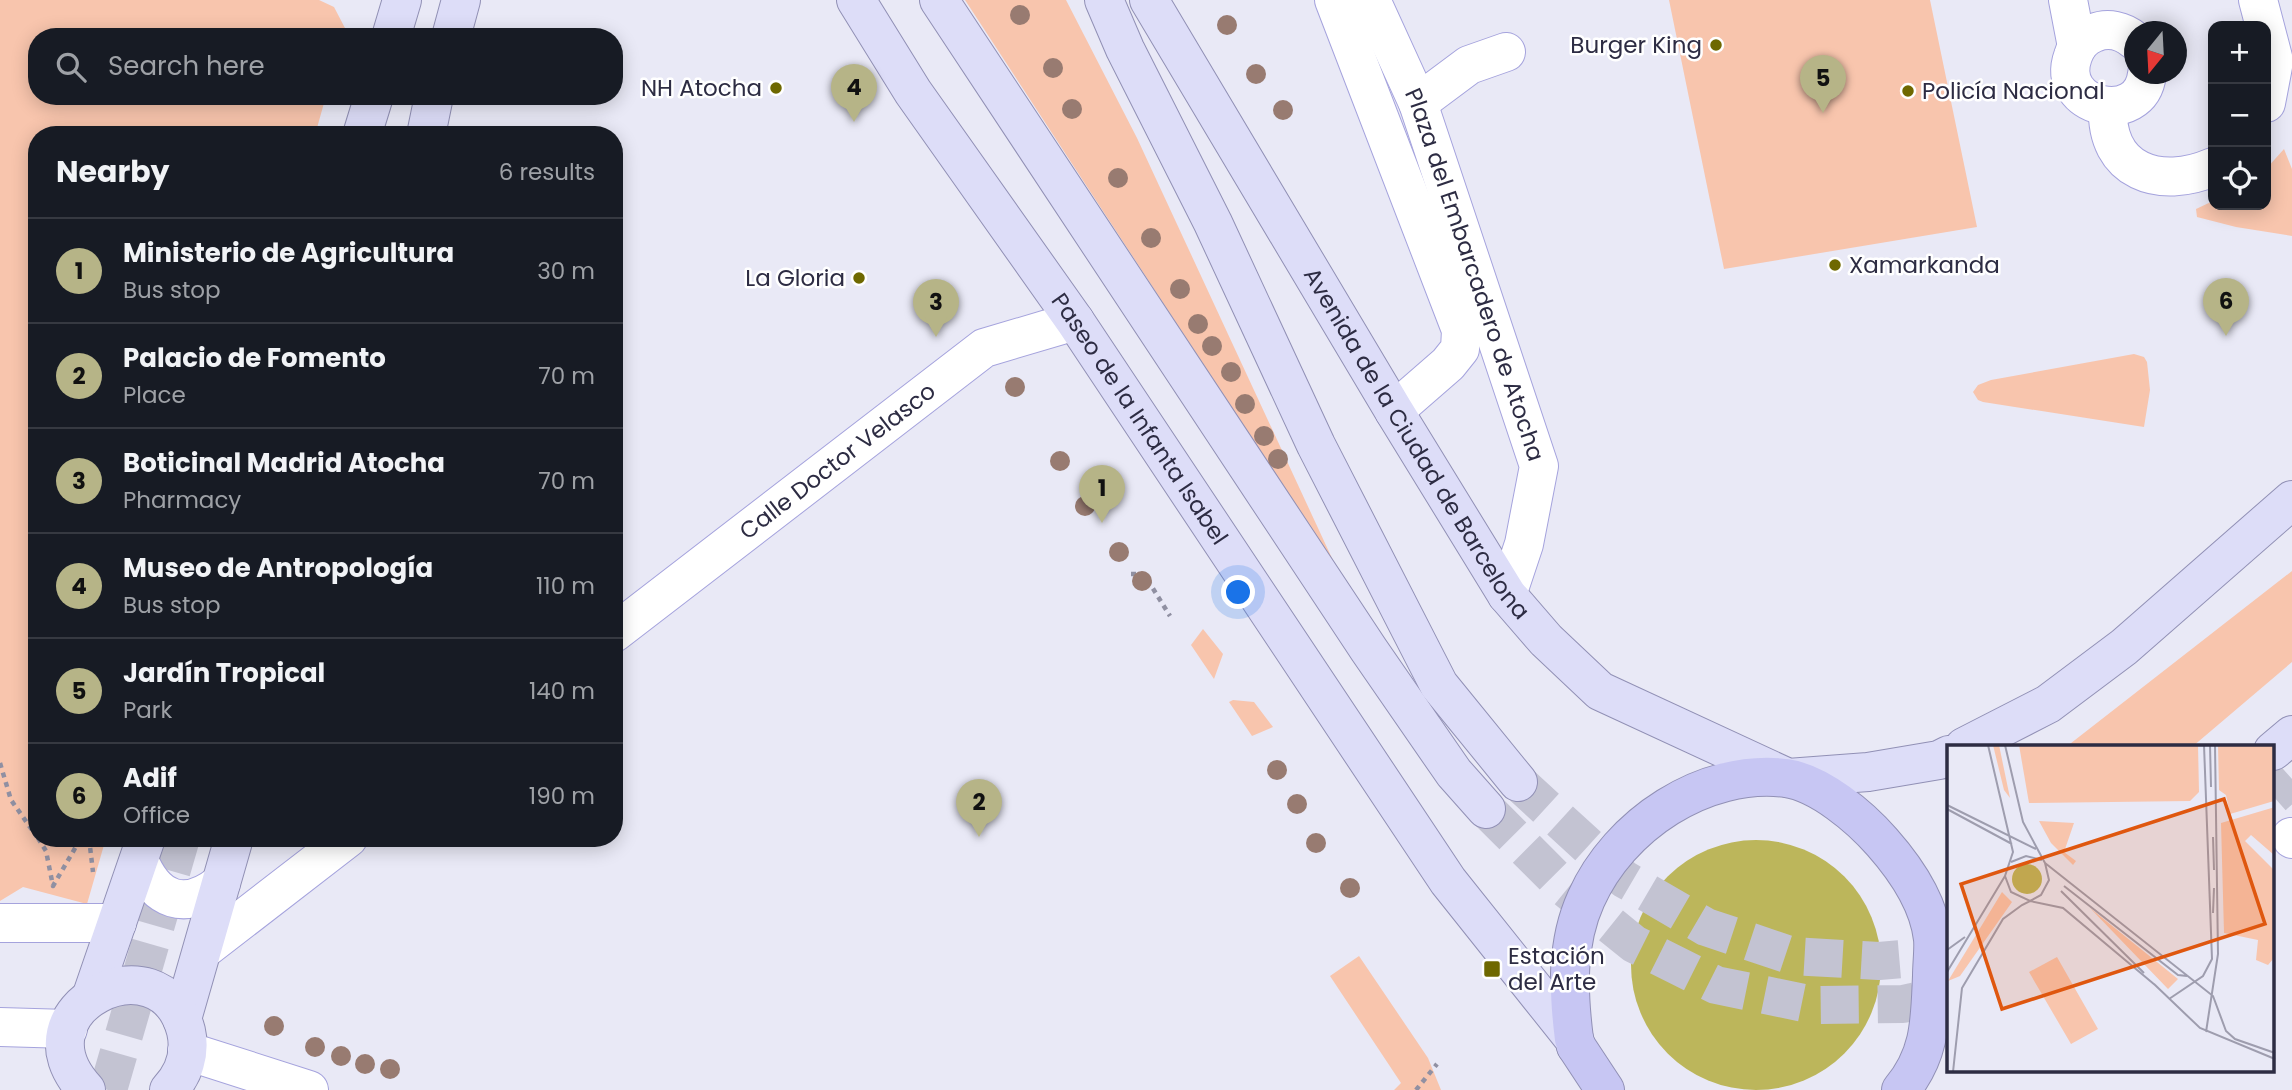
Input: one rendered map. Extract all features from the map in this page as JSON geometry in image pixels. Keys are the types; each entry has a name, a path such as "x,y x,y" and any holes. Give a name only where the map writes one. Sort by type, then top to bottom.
{"highway":[{"path":"1585,1090 1575,1043 1569,977 1572,951 1586,899 1614,852 1637,828 1687,796 1740,777 1788,778 1849,810 1900,862 1920,897 1933,937 1938,1037 1901,1090"},
{"path":"1575,1043 1605,1090"}],"main road":[{"path":"394,28 402,0"},
{"path":"453,28 461,0"},
{"name":"Paseo de la Infanta Isabel","path":"856,0 913,92 1075,321 1448,881 1575,1043"},
{"path":"939,0 1369,650 1454,774 1486,809"},
{"path":"1104,0 1125,49 1213,223 1316,445 1439,685 1518,782"},
{"name":"Avenida de la Ciudad de Barcelona","path":"1149,0 1507,595 1546,640 1600,691 1788,778"},
{"path":"366,126 372,105"},
{"path":"428,126 432,105"},
{"path":"1968,745 2048,704 2124,648 2292,500"},
{"path":"2274,750 2292,735"},
{"path":"1788,778 1868,772 1938,760 1947,756"},
{"path":"169,1090 181,1075 184,1035 203,950 231,847"},
{"path":"74,1083 66,1050 68,1029 77,1011 92,995 142,849"},
{"path":"92,995 116,986 141,987 169,1002 184,1035"}],"street":[{"name":"Plaza del Embarcadero de Atocha","path":"1334,0 1461,330 1460,349 1394,411"},
{"name":"Plaza del Embarcadero de Atocha","path":"1371,0 1418,103 1539,466 1524,544 1507,595"},
{"path":"2068,0 2077,47 2070,69 2072,81 2086,100 2108,107 2132,100 2143,84"},
{"path":"2261,8 2274,61 2270,84"},
{"path":"2077,47 2095,33 2124,26"},
{"path":"1418,103 1469,65 1506,52"},
{"path":"422,126 430,105"},
{"path":"2108,107 2107,128 2113,146 2127,162 2144,172 2173,177 2208,169"},
{"name":"Calle Doctor Velasco","path":"623,626 984,348 1075,321"},
{"path":"203,950 336,847"},
{"path":"142,849 151,883 173,897 196,899 221,883"},
{"path":"0,923 117,923"},
{"path":"0,1027 68,1029"},
{"path":"184,1035 309,1090"}],"path":[{"path":"1131,574 1144,574 1170,616"},
{"path":"0,763 11,800 28,825"},
{"path":"43,847 53,886 77,847"},
{"path":"1416,1090 1437,1064"}],"shaded area":[{"path":"0,0 319,0 334,7 345,28 28,28 28,105 323,105 318,126 28,126 28,847 103,847 87,904 23,887 0,901"},
{"path":"965,0 1066,0 1137,138 1337,569"},
{"path":"1669,0 1930,0 1977,227 1724,269"},
{"path":"2284,149 2292,169 2292,236 2236,227 2197,217 2196,209 2208,203 2208,210 2271,210 2271,163"},
{"path":"2134,354 2144,357 2147,362 2150,390 2144,427 1983,402 1978,400 1973,392 1978,385 1991,380"},
{"path":"2292,571 2292,662 2194,745 2069,745"},
{"path":"1203,629 1223,654 1214,679 1191,645"},
{"path":"1229,702 1254,702 1273,727 1252,736"},
{"path":"1744,840 1768,840 1815,854 1845,876 1872,917 1879,941 1879,989 1872,1013 1845,1054 1804,1081 1768,1090 1744,1090 1697,1076 1676,1062 1659,1045 1645,1024 1636,1001 1631,977 1631,953 1645,906 1659,885 1676,868 1697,854 1720,845"},
{"path":"1359,956 1428,1058 1441,1090 1394,1090 1401,1083 1330,976"}],"tunnel":[{"path":"2274,795 2292,779"},
{"path":"1518,782 1624,879 1706,927 1793,956 1879,961 1947,955"},
{"path":"1486,809 1566,889 1634,944 1716,985 1814,1005 1903,1004 1947,994"},
{"path":"108,1090 178,847"}],"place":[{"name":"Burger King","path":"1716,45"},
{"name":"NH Atocha","path":"776,88"},
{"name":"Policía Nacional","path":"1908,91"},
{"name":"Jardín Tropical","path":"1823,113"},
{"name":"Museo de Antropología","path":"854,122"},
{"name":"Xamarkanda","path":"1835,265"},
{"name":"La Gloria","path":"859,278"},
{"name":"Adif","path":"2226,336"},
{"name":"Boticinal Madrid Atocha","path":"936,337"},
{"name":"Ministerio de Agricultura","path":"1102,523"},
{"name":"Palacio de Fomento","path":"979,837"},
{"name":"Estación del Arte","path":"1492,969"}]}
